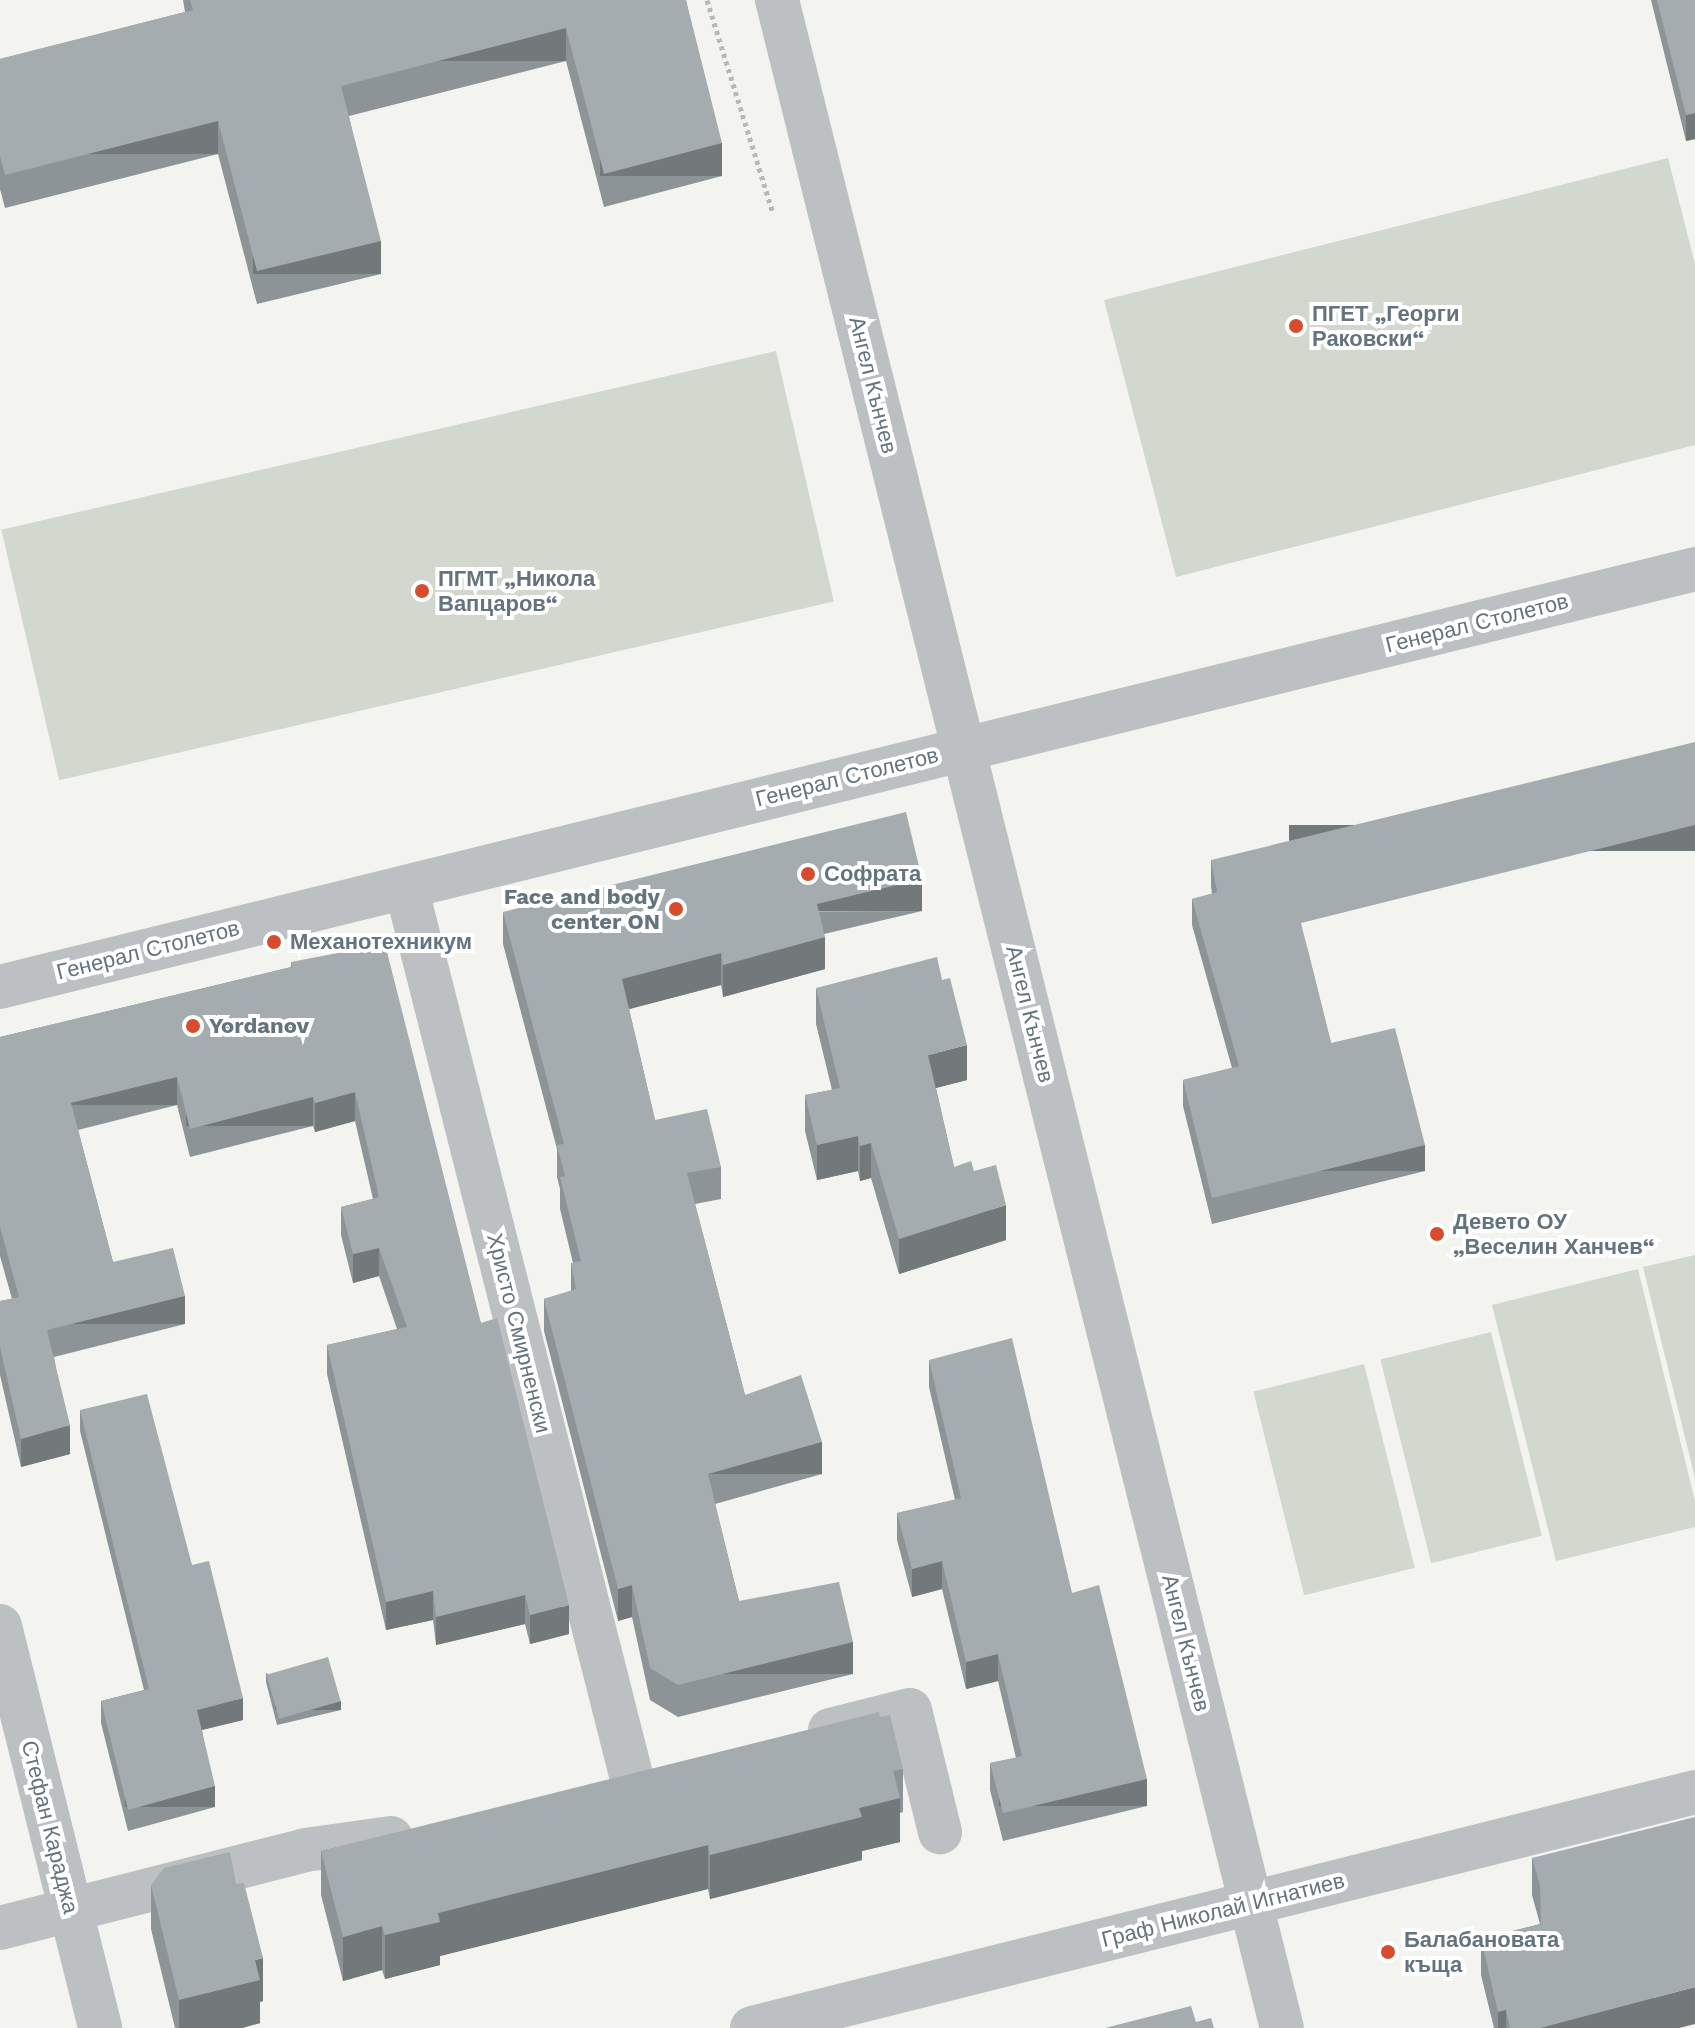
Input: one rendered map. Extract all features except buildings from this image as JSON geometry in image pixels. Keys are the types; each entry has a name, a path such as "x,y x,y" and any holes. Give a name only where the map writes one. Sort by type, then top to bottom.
{"street":[{"name":"Ангел Кънчев","path":"777,0 1282,2028"},
{"name":"Генерал Столетов","path":"0,987 1695,569"},
{"name":"Христо Смирненски","path":"406,887 632,1779"},
{"name":"Стефан Караджа","path":"0,1626 100,2028"},
{"path":"787,1741 910,1710 940,1832"},
{"path":"585,1791 678,1768"},
{"name":"Граф Николай Игнатиев","path":"752,2028 1695,1792"},
{"path":"0,1928 305,1850 353,1847 431,1829"}],"shaded area":[{"path":"1668,158 1695,264 1695,445 1176,577 1104,300"},
{"name":"ПГМТ „Никола Вапцаров“","path":"776,351 834,601 59,780 1,530"},
{"path":"1695,1255 1695,1478 1643,1267"},
{"path":"1638,1269 1695,1501 1695,1527 1556,1561 1492,1305"},
{"path":"1491,1332 1542,1536 1431,1563 1380,1360"},
{"path":"1364,1364 1415,1568 1304,1595 1253,1392"}],"place":[{"name":"ПГЕТ „Георги Раковски“","path":"1296,326"},
{"name":"ПГМТ „Никола Вапцаров“","path":"422,591"},
{"name":"Софрата","path":"808,874"},
{"name":"Face and body center ON","path":"676,909"},
{"name":"Механотехникум","path":"274,942"},
{"name":"Yordanov","path":"193,1026"},
{"name":"Девето ОУ „Веселин Ханчев“","path":"1437,1234"},
{"name":"Балабановата къща","path":"1388,1952"}]}
